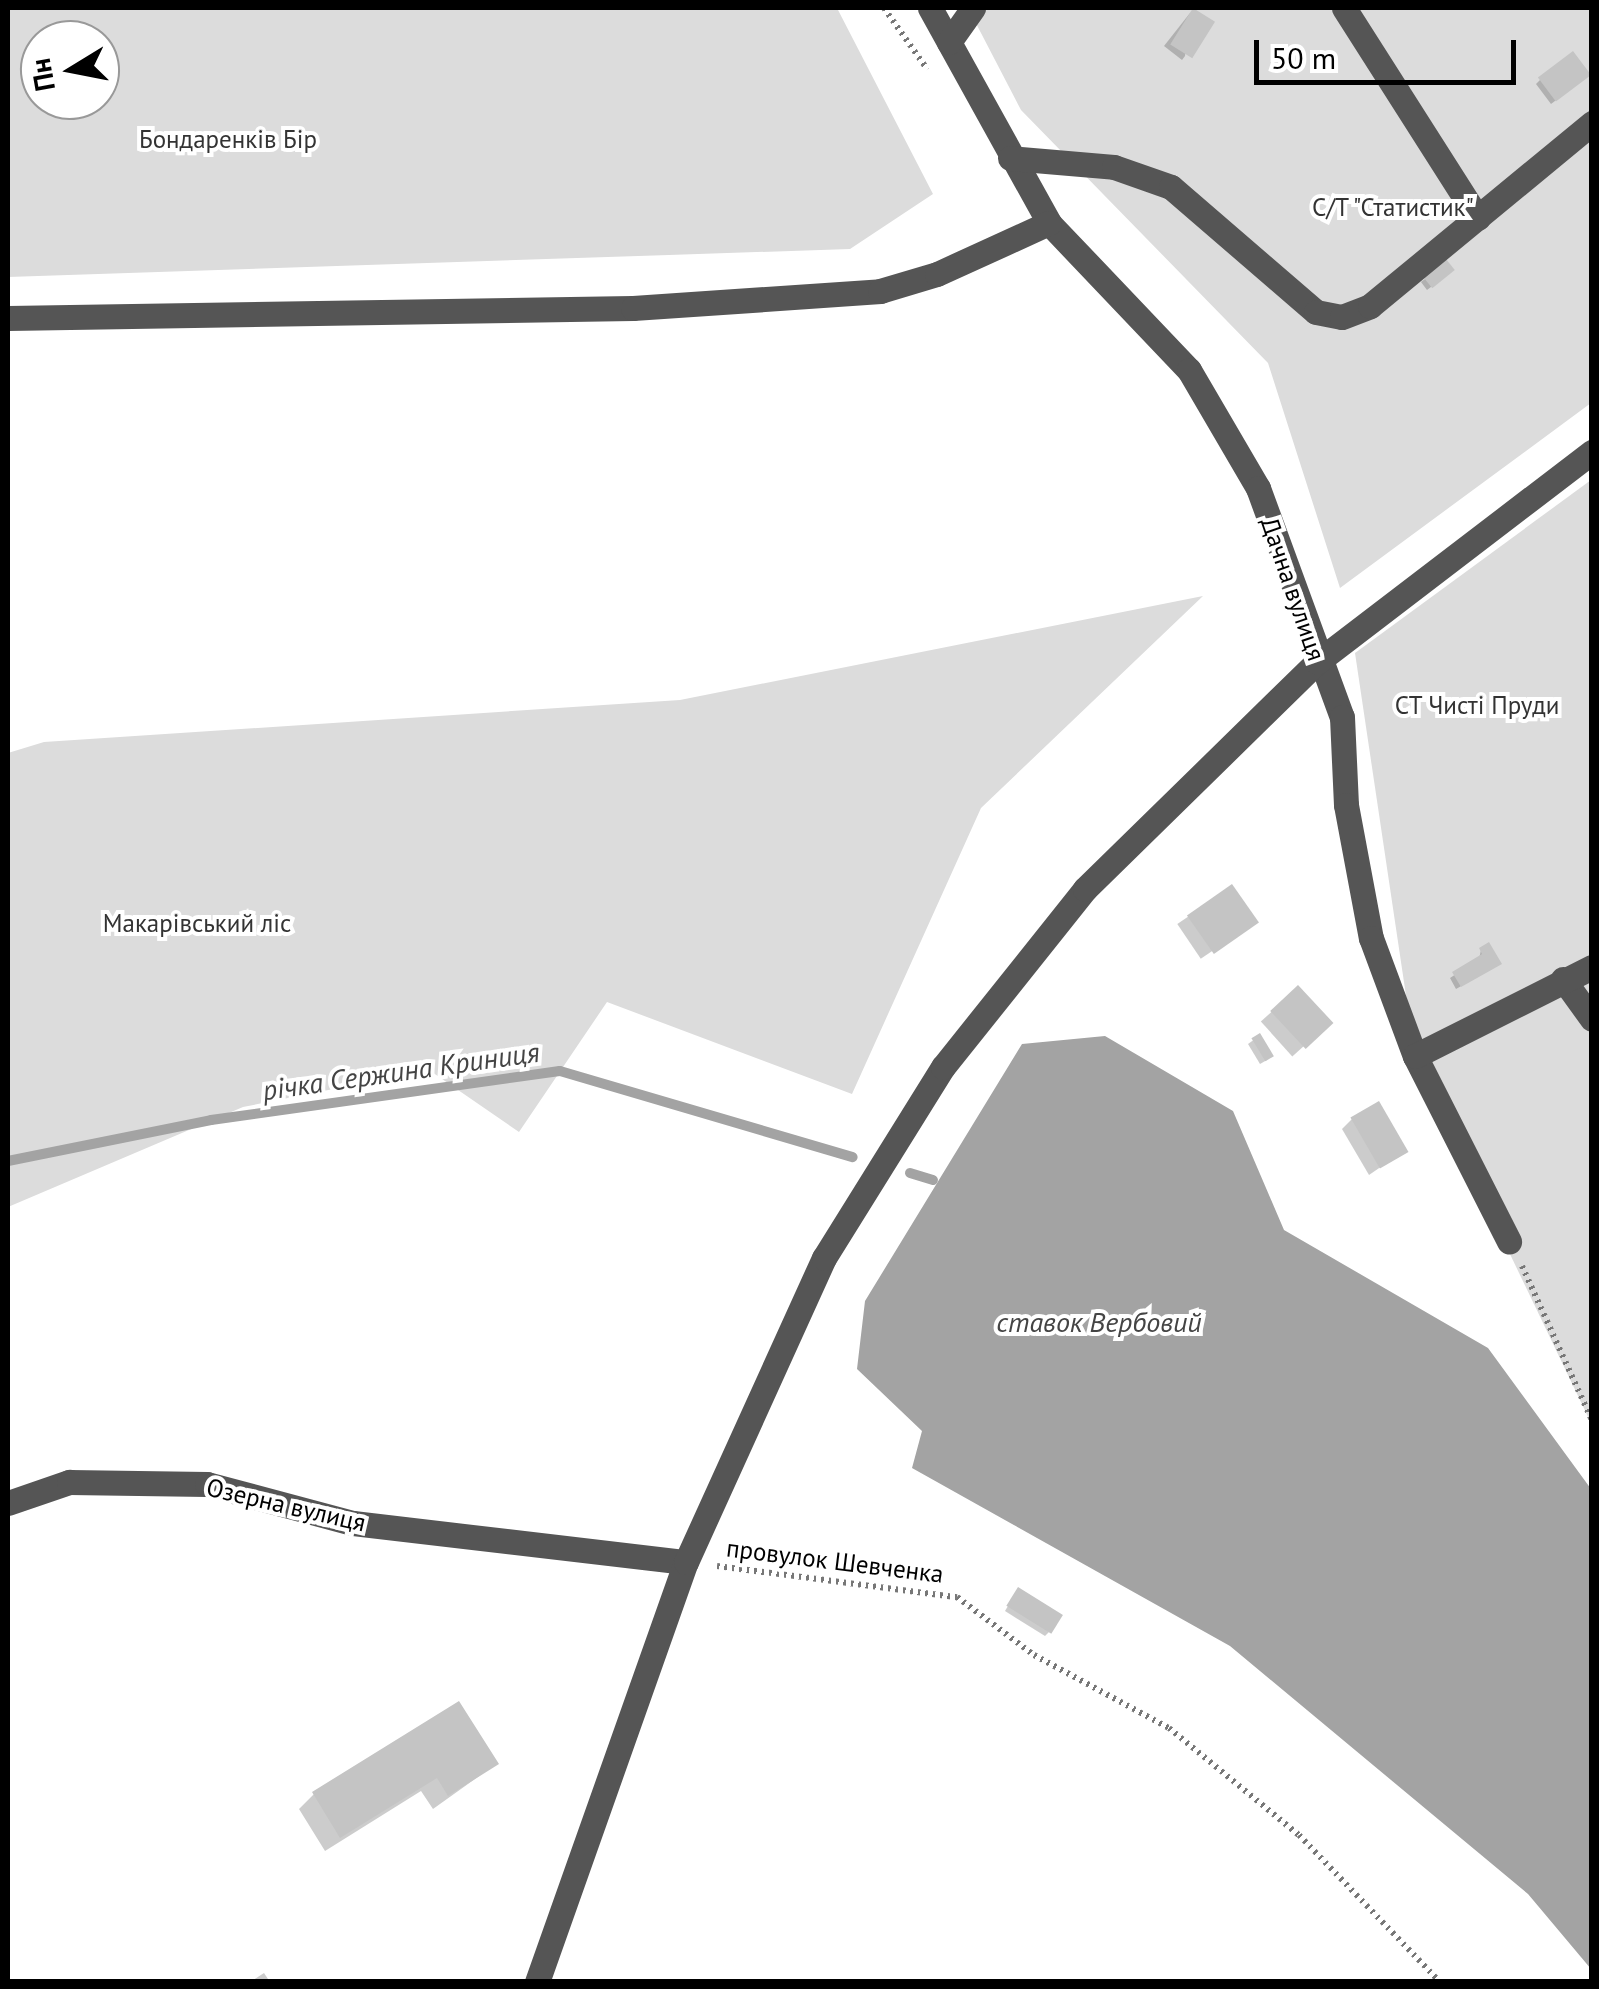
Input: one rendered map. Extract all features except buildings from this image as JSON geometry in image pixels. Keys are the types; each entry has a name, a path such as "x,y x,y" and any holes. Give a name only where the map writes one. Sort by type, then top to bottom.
{"street":[{"name":"Дачна вулиця","path":"930,8 1049,223 1189,370 1258,488 1317,662 1342,717 1346,805 1371,938 1415,1056 1509,1241"},
{"path":"948,42 973,8"},
{"path":"1344,8 1478,218"},
{"path":"1010,158 1114,167 1171,187 1316,312 1342,317 1370,306 1592,123"},
{"path":"8,318 632,308 880,291 937,274 1049,223"},
{"path":"538,1982 686,1562 824,1258 943,1067 1085,889 1317,662 1592,452"},
{"path":"1415,1056 1592,967"},
{"path":"1563,979 1592,1019"},
{"name":"Озерна вулиця","path":"8,1502 69,1482 206,1484 353,1523 686,1562"}],"path":[{"path":"1509,1241 1592,1420"},
{"name":"провулок Шевченка","path":"686,1562 957,1596 1034,1656 1169,1728 1298,1835 1440,1982"}],"green space":[{"name":"Бондаренків Бір","path":"8,8 837,8 933,194 850,249 8,277"},
{"name":"С/Т \"Статистик\"","path":"968,8 1591,8 1591,403 1340,588 1268,363 1021,110"},
{"name":"СТ Чисті Пруди","path":"1591,480 1591,1423 1415,1056 1355,653"},
{"name":"Макарівський ліс","path":"1203,596 981,808 852,1094 607,1002 519,1132 429,1070 243,1107 8,1207 8,753 44,742 680,700"}],"water":[{"name":"ставок Вербовий","path":"1105,1036 1233,1111 1284,1230 1488,1348 1591,1489 1591,1969 1528,1894 1230,1646 912,1468 922,1431 857,1369 865,1301 1022,1044"}],"waterway":[{"name":"річка Сержина Криниця","path":"8,1161 211,1120 560,1071 853,1157"},
{"path":"910,1173 933,1180"}]}
